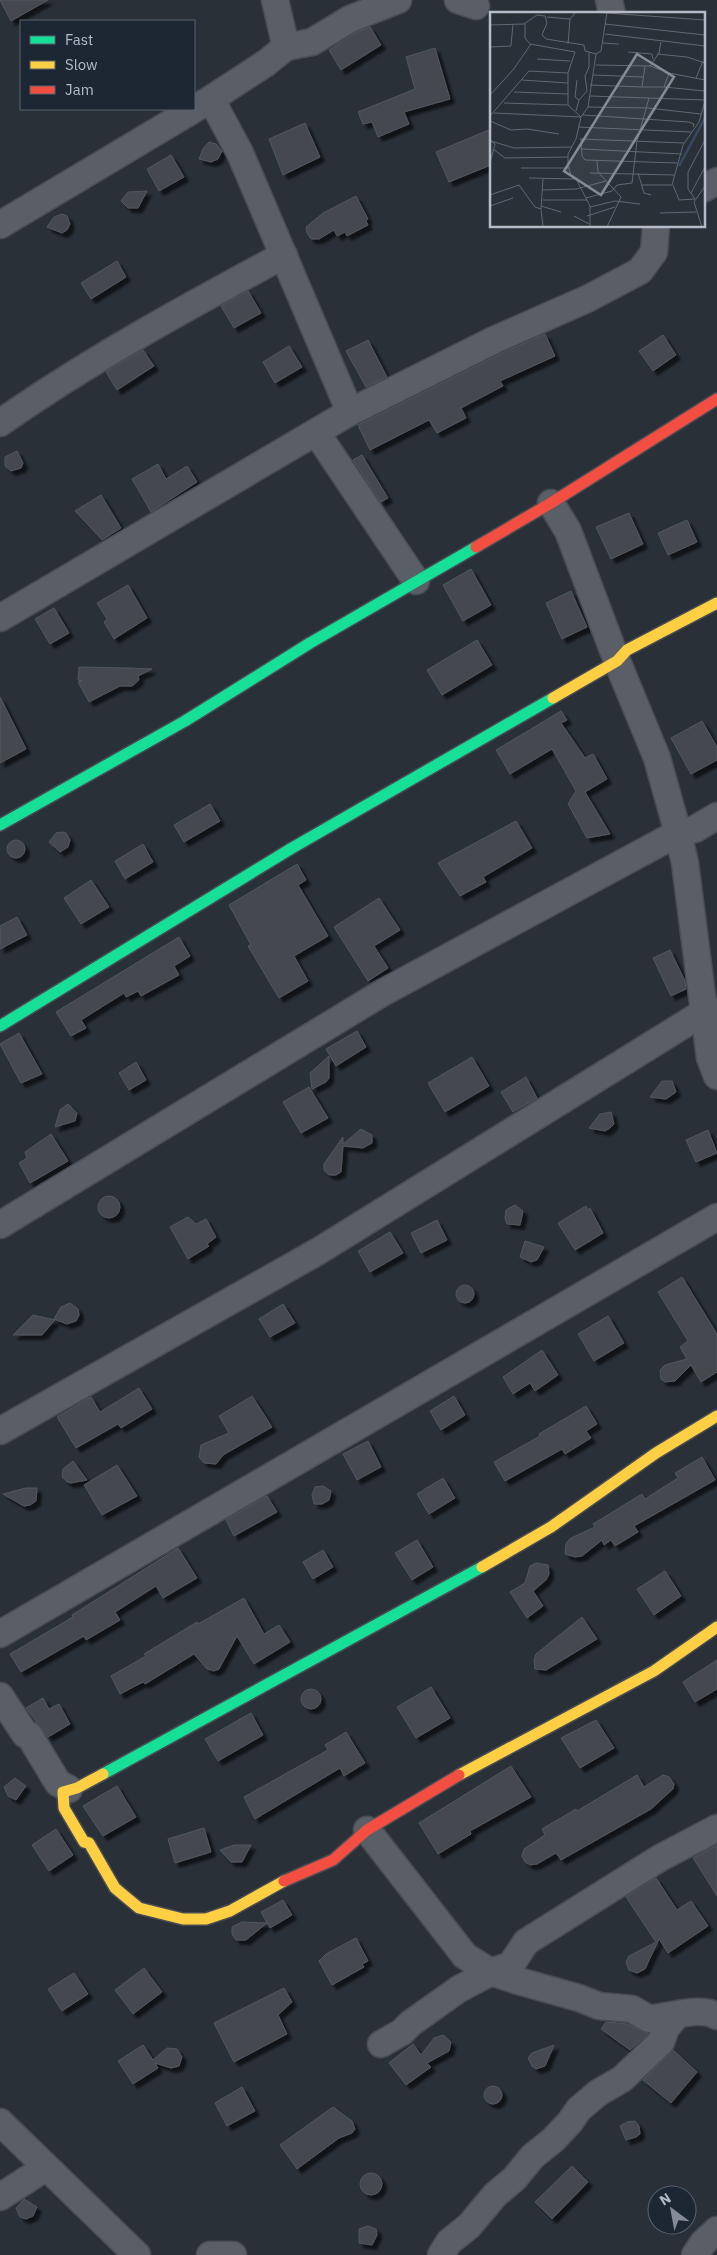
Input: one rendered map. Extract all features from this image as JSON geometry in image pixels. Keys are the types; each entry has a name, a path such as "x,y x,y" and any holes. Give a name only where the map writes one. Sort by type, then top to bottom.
{"street":[{"path":"275,0 286,46"},
{"path":"195,109 266,63 286,46 312,42 350,19 398,0"},
{"path":"211,99 240,153 350,412"},
{"path":"0,225 193,110"},
{"path":"704,188 717,181"},
{"path":"0,618 350,412 494,340 587,299 640,271 654,252 656,228"},
{"path":"0,423 48,390 121,346 284,255"},
{"path":"0,825 185,722 310,643 551,503 717,399"},
{"path":"316,432 416,581"},
{"path":"551,503 568,531 656,758 678,833 686,863 711,1011 710,1058 717,1076"},
{"path":"0,1026 292,848 617,660 627,650 717,603"},
{"path":"0,1225 382,993 678,833 695,829 717,816"},
{"path":"0,1431 317,1252 711,1011"},
{"path":"0,1634 717,1218"},
{"path":"717,1416 656,1453 551,1527 481,1568 77,1788 63,1792 64,1808 84,1842 89,1843 115,1888 139,1908 183,1920 206,1919 230,1911 281,1882 333,1860 367,1830 443,1784 654,1671 717,1627"},
{"path":"0,1696 25,1734 29,1735 58,1783 69,1789"},
{"path":"380,2044 402,2032 411,2023 459,1989 491,1972 512,1965 526,1942 660,1858 717,1828"},
{"path":"367,1830 465,1956 491,1972 599,2006 632,2009 649,2020 690,2012 711,2012 717,2016"},
{"path":"440,2255 449,2242 469,2226 495,2194 514,2179 533,2156 553,2140 579,2109 598,2093 622,2079 661,2042 666,2028 677,2016"},
{"path":"0,2122 45,2168 137,2255"},
{"path":"0,2197 45,2168"},
{"path":"695,2255 703,2243 717,2230"}],"building":[{"path":"0,0 48,0 11,21"},
{"path":"370,27 381,45 341,70 329,50 357,32"},
{"path":"435,48 450,99 404,112 409,124 378,137 372,122 363,124 358,112 415,89 406,57"},
{"path":"305,123 320,157 283,175 269,139"},
{"path":"490,129 490,165 449,182 436,152"},
{"path":"209,142 216,144 222,151 218,159 211,162 199,159 203,149"},
{"path":"171,155 184,177 159,191 147,169"},
{"path":"147,191 138,208 128,208 121,201 128,192"},
{"path":"356,196 368,219 366,221 368,225 347,236 345,232 337,236 334,230 319,239 311,239 306,227 323,213"},
{"path":"62,214 67,216 70,224 67,230 62,233 47,227 54,217"},
{"path":"117,261 126,277 91,299 81,283"},
{"path":"248,291 261,313 234,328 221,306"},
{"path":"545,334 555,356 500,381 503,386 461,408 466,418 437,433 429,420 370,450 358,425 500,354"},
{"path":"663,335 676,355 653,371 639,351"},
{"path":"368,340 387,377 366,387 346,351"},
{"path":"289,346 302,367 275,383 263,362"},
{"path":"143,350 154,366 117,390 106,372"},
{"path":"17,451 23,463 21,468 11,471 5,466 5,457"},
{"path":"362,455 388,498 381,502 353,460"},
{"path":"158,464 166,479 187,466 197,482 151,512 132,479"},
{"path":"101,495 121,528 102,540 75,511"},
{"path":"629,513 643,544 611,559 596,527"},
{"path":"687,520 697,542 668,555 658,533"},
{"path":"471,569 491,605 463,621 443,585"},
{"path":"128,585 147,618 114,639 104,622 107,619 97,603"},
{"path":"571,591 587,627 562,639 546,603"},
{"path":"54,608 69,633 50,644 35,619"},
{"path":"477,640 492,665 442,695 427,670"},
{"path":"79,667 152,669 138,676 139,680 132,686 120,686 89,702 78,682 82,681 78,680"},
{"path":"0,697 26,749 0,763"},
{"path":"561,711 567,720 561,723 585,758 593,754 607,779 585,792 610,834 587,838 568,804 576,791 552,749 510,774 496,750"},
{"path":"702,721 717,747 717,760 691,774 671,738"},
{"path":"210,804 220,821 184,842 174,825"},
{"path":"516,821 532,848 483,877 486,882 460,896 438,863"},
{"path":"56,833 66,833 70,840 68,847 60,852 49,842"},
{"path":"12,840 20,840 25,845 23,856 12,858 7,853 7,845"},
{"path":"143,844 153,862 125,879 115,861"},
{"path":"297,864 306,880 298,885 328,936 294,956 308,981 279,998 248,946 251,945 229,905"},
{"path":"91,880 109,907 81,924 64,898"},
{"path":"379,898 400,930 374,946 388,968 368,981 334,927"},
{"path":"17,917 27,935 0,949 0,926"},
{"path":"179,937 190,956 174,966 179,975 141,996 138,991 126,997 124,993 81,1020 86,1028 71,1036 56,1012"},
{"path":"670,950 685,981 686,989 671,996 653,958"},
{"path":"357,1031 366,1047 336,1066 326,1049"},
{"path":"19,1033 42,1074 21,1083 0,1044"},
{"path":"329,1056 329,1078 326,1082 312,1089 310,1073"},
{"path":"472,1057 489,1086 445,1112 428,1083"},
{"path":"136,1062 146,1080 129,1090 119,1073"},
{"path":"526,1077 537,1098 513,1112 501,1092"},
{"path":"662,1081 672,1081 676,1092 666,1099 650,1097"},
{"path":"309,1087 328,1118 301,1133 283,1102"},
{"path":"68,1104 77,1113 75,1121 55,1127 60,1110"},
{"path":"611,1112 614,1124 610,1128 605,1131 589,1128 600,1114"},
{"path":"361,1129 372,1135 372,1143 363,1148 343,1146 341,1172 336,1175 329,1175 324,1170 324,1164 343,1137 343,1144"},
{"path":"708,1130 717,1153 696,1162 686,1140"},
{"path":"51,1134 68,1161 30,1183 19,1163 27,1158 25,1152"},
{"path":"105,1196 113,1196 120,1203 120,1211 113,1218 105,1218 98,1211 98,1203"},
{"path":"515,1205 523,1211 520,1225 507,1224 505,1218 506,1210"},
{"path":"586,1206 588,1210 590,1208 603,1233 575,1250 558,1223"},
{"path":"188,1217 196,1224 206,1219 216,1237 207,1244 209,1246 188,1259 170,1227"},
{"path":"437,1220 447,1240 421,1253 411,1233"},
{"path":"390,1232 403,1253 370,1272 358,1251"},
{"path":"525,1241 544,1247 537,1260 531,1262 520,1257"},
{"path":"682,1277 717,1334 717,1372 701,1382 691,1365 675,1381 665,1382 661,1379 660,1370 665,1365 687,1359 680,1347 688,1341 658,1292"},
{"path":"461,1285 469,1285 474,1290 472,1301 461,1303 456,1298 456,1290"},
{"path":"70,1303 78,1309 79,1315 76,1321 67,1324 54,1319 61,1307"},
{"path":"283,1304 295,1323 270,1337 259,1319"},
{"path":"33,1315 55,1320 42,1335 13,1335"},
{"path":"608,1316 624,1343 594,1361 578,1334"},
{"path":"542,1350 558,1375 535,1391 530,1383 513,1394 503,1377"},
{"path":"139,1388 152,1409 121,1428 118,1424 76,1448 57,1417 91,1397 100,1412"},
{"path":"252,1396 272,1427 223,1455 216,1464 204,1463 199,1457 201,1445 229,1433 219,1416"},
{"path":"454,1396 465,1415 441,1430 430,1411"},
{"path":"586,1406 597,1424 586,1431 591,1438 565,1454 562,1449 505,1481 494,1462 540,1436 539,1434"},
{"path":"368,1441 381,1467 357,1480 343,1454"},
{"path":"702,1457 715,1480 634,1526 638,1532 615,1546 611,1540 604,1545 602,1540 582,1556 575,1557 565,1554 566,1543 571,1538 595,1527 593,1524 642,1494 645,1499 678,1478 675,1473"},
{"path":"73,1461 87,1480 71,1483 62,1477 63,1469"},
{"path":"117,1465 137,1496 102,1515 84,1485"},
{"path":"443,1478 455,1498 429,1514 417,1494"},
{"path":"323,1486 331,1491 329,1500 322,1504 314,1504 312,1495 315,1487"},
{"path":"26,1488 37,1488 36,1501 30,1505 24,1506 3,1494"},
{"path":"267,1496 277,1512 234,1536 226,1520"},
{"path":"417,1540 433,1567 412,1580 395,1553"},
{"path":"178,1548 197,1578 163,1598 156,1586 115,1612 120,1620 86,1640 84,1636 21,1672 10,1654 73,1617 72,1615"},
{"path":"323,1550 333,1567 313,1579 303,1562"},
{"path":"536,1563 548,1565 549,1574 546,1580 533,1591 543,1606 527,1618 510,1592 525,1583 530,1566"},
{"path":"665,1571 681,1596 654,1615 637,1589"},
{"path":"244,1598 264,1634 279,1625 290,1642 254,1664 237,1636 219,1669 214,1671 207,1669 194,1654 145,1684 143,1682 120,1694 111,1676 146,1656 144,1654 197,1622 198,1624"},
{"path":"582,1617 597,1639 546,1670 535,1669 534,1660 536,1654"},
{"path":"717,1660 717,1689 695,1702 683,1682"},
{"path":"431,1687 450,1718 416,1738 397,1707"},
{"path":"311,1689 318,1692 321,1699 318,1706 311,1709 304,1706 301,1699 304,1692"},
{"path":"43,1698 49,1709 59,1704 70,1724 48,1737 26,1708"},
{"path":"251,1713 263,1735 218,1761 205,1739"},
{"path":"596,1720 614,1748 580,1768 561,1738"},
{"path":"346,1732 365,1763 344,1776 340,1768 255,1819 244,1797 328,1750 325,1745"},
{"path":"511,1766 531,1797 470,1831 471,1834 438,1854 419,1823"},
{"path":"637,1775 644,1787 663,1775 669,1777 674,1784 673,1789 651,1809 561,1860 556,1853 537,1864 530,1865 525,1862 522,1856 524,1849 545,1835 542,1829 576,1809 577,1811"},
{"path":"15,1778 26,1786 16,1800 8,1796 4,1787"},
{"path":"117,1786 136,1817 103,1836 83,1806"},
{"path":"204,1828 211,1852 175,1863 168,1839"},
{"path":"56,1829 73,1855 49,1871 32,1845"},
{"path":"234,1845 251,1845 242,1862 231,1862 220,1850"},
{"path":"717,1845 717,1896 693,1858"},
{"path":"656,1878 677,1910 691,1901 708,1926 668,1953 659,1939 645,1969 637,1973 629,1970 626,1962 629,1956 656,1942 626,1897"},
{"path":"283,1900 292,1915 270,1928 261,1912"},
{"path":"242,1922 267,1923 246,1940 236,1940 232,1934 232,1927"},
{"path":"356,1938 368,1961 362,1964 364,1967 332,1985 319,1961 326,1954"},
{"path":"144,1968 162,1992 133,2014 115,1990"},
{"path":"74,1973 88,1994 62,2011 48,1989"},
{"path":"284,1988 292,2002 278,2015 287,2034 234,2062 214,2023"},
{"path":"606,2022 627,2024 648,2034 630,2050 601,2029"},
{"path":"443,2035 451,2042 449,2051 427,2063 431,2067 406,2085 389,2063 413,2044 421,2055 434,2038"},
{"path":"143,2045 153,2060 167,2048 177,2049 182,2057 179,2066 171,2068 155,2063 158,2068 133,2084 118,2061"},
{"path":"554,2045 545,2066 536,2069 532,2066 528,2058 532,2053"},
{"path":"673,2050 697,2072 671,2103 643,2080"},
{"path":"489,2086 497,2086 502,2091 500,2102 489,2104 484,2099 484,2091"},
{"path":"242,2087 255,2111 227,2126 215,2103"},
{"path":"333,2107 352,2121 355,2129 352,2133 339,2138 297,2169 280,2145"},
{"path":"635,2121 639,2126 640,2134 626,2140 620,2126 627,2122"},
{"path":"572,2166 588,2182 552,2219 535,2202"},
{"path":"371,2173 381,2180 382,2184 375,2194 371,2195 361,2188 360,2184 367,2174"},
{"path":"24,2199 37,2207 33,2216 26,2219 20,2217 16,2208"},
{"path":"368,2226 376,2229 377,2235 372,2245 359,2243 359,2229"}],"traffic: fast":[{"path":"0,825 185,721 310,643 476,547"},
{"path":"0,1026 292,848 553,698"},
{"path":"103,1774 482,1567"}],"traffic: slow":[{"path":"553,698 617,661 627,650 717,603"},
{"path":"482,1567 551,1527 656,1453 717,1416"},
{"path":"459,1775 654,1671 717,1627"},
{"path":"103,1774 77,1788 63,1792 64,1808 84,1842 89,1843 115,1888 139,1908 183,1919 206,1919 230,1911 284,1881"}],"traffic: jam":[{"path":"476,547 551,503 717,399"},
{"path":"284,1881 333,1860 367,1830 459,1775"}]}
